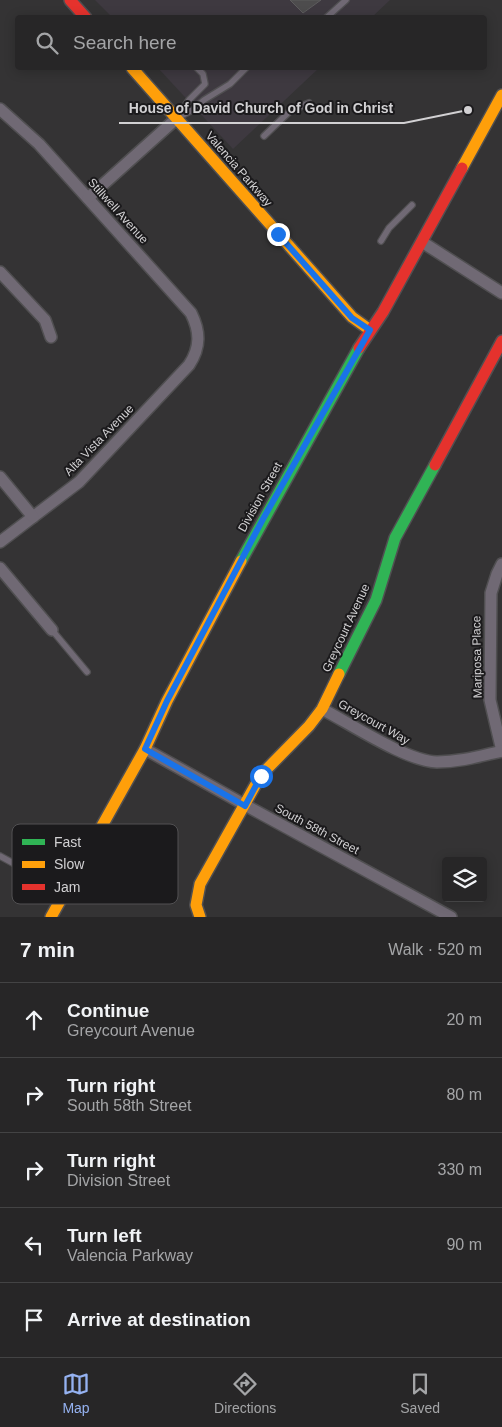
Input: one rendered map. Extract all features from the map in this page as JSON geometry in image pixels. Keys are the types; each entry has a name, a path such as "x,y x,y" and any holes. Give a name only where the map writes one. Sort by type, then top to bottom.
{"main road":[{"path":"70,0 83,15"},
{"name":"Valencia Parkway","path":"134,70 352,318 370,330"},
{"name":"Division Street","path":"104,824 145,749 167,701 263,519 370,330 383,312 502,95"},
{"name":"Greycourt Avenue","path":"199,914 195,899 200,884 261,776 309,726 322,709 376,600 395,538 502,341"},
{"name":"Division Street","path":"51,917 59,904"}],"street":[{"name":"Stillwell Avenue","path":"0,109 39,144 191,313 197,326 199,342"},
{"path":"88,198 177,118"},
{"path":"422,242 502,293"},
{"path":"0,272 45,320 51,338"},
{"name":"Alta Vista Avenue","path":"0,542 79,482 189,365 195,356 199,342"},
{"path":"0,477 33,517"},
{"name":"Mariposa Place","path":"502,564 496,574 490,593 490,700 502,751"},
{"path":"0,568 52,630"},
{"name":"Greycourt Way","path":"322,709 408,756 435,762 462,761 502,751"},
{"name":"South 58th Street","path":"145,749 245,806 451,917"}],"lane":[{"path":"329,15 346,0"},
{"path":"177,118 189,100 204,84 203,74 199,70"},
{"path":"177,118 194,109 204,100 230,84 244,70"},
{"path":"264,136 290,111 309,103"},
{"path":"380,242 389,228 412,205"},
{"path":"52,630 87,672"},
{"path":"0,856 12,863"}],"shaded area":[{"path":"95,0 390,0 374,15 110,15"},
{"path":"160,70 317,70 233,149"}],"building":[{"path":"290,0 321,0 303,13"}],"traffic: fast":[{"path":"241,561 359,348"},
{"path":"339,674 376,600 395,538 435,465"}],"traffic: slow":[{"path":"134,70 352,317 370,330"},
{"path":"462,168 502,95"},
{"path":"103,824 145,749 167,701 241,561"},
{"path":"200,917 196,905 200,884 261,775 309,726 322,709 339,674"},
{"path":"51,917 58,904"}],"traffic: jam":[{"path":"70,0 83,15"},
{"path":"359,348 383,312 462,168"},
{"path":"435,465 502,341"}],"place":[{"name":"House of David Church of God in Christ","path":"468,110"}],"route":[{"path":"261,776 245,806 145,749 167,701 263,519 370,330 352,318 278,234"}]}
